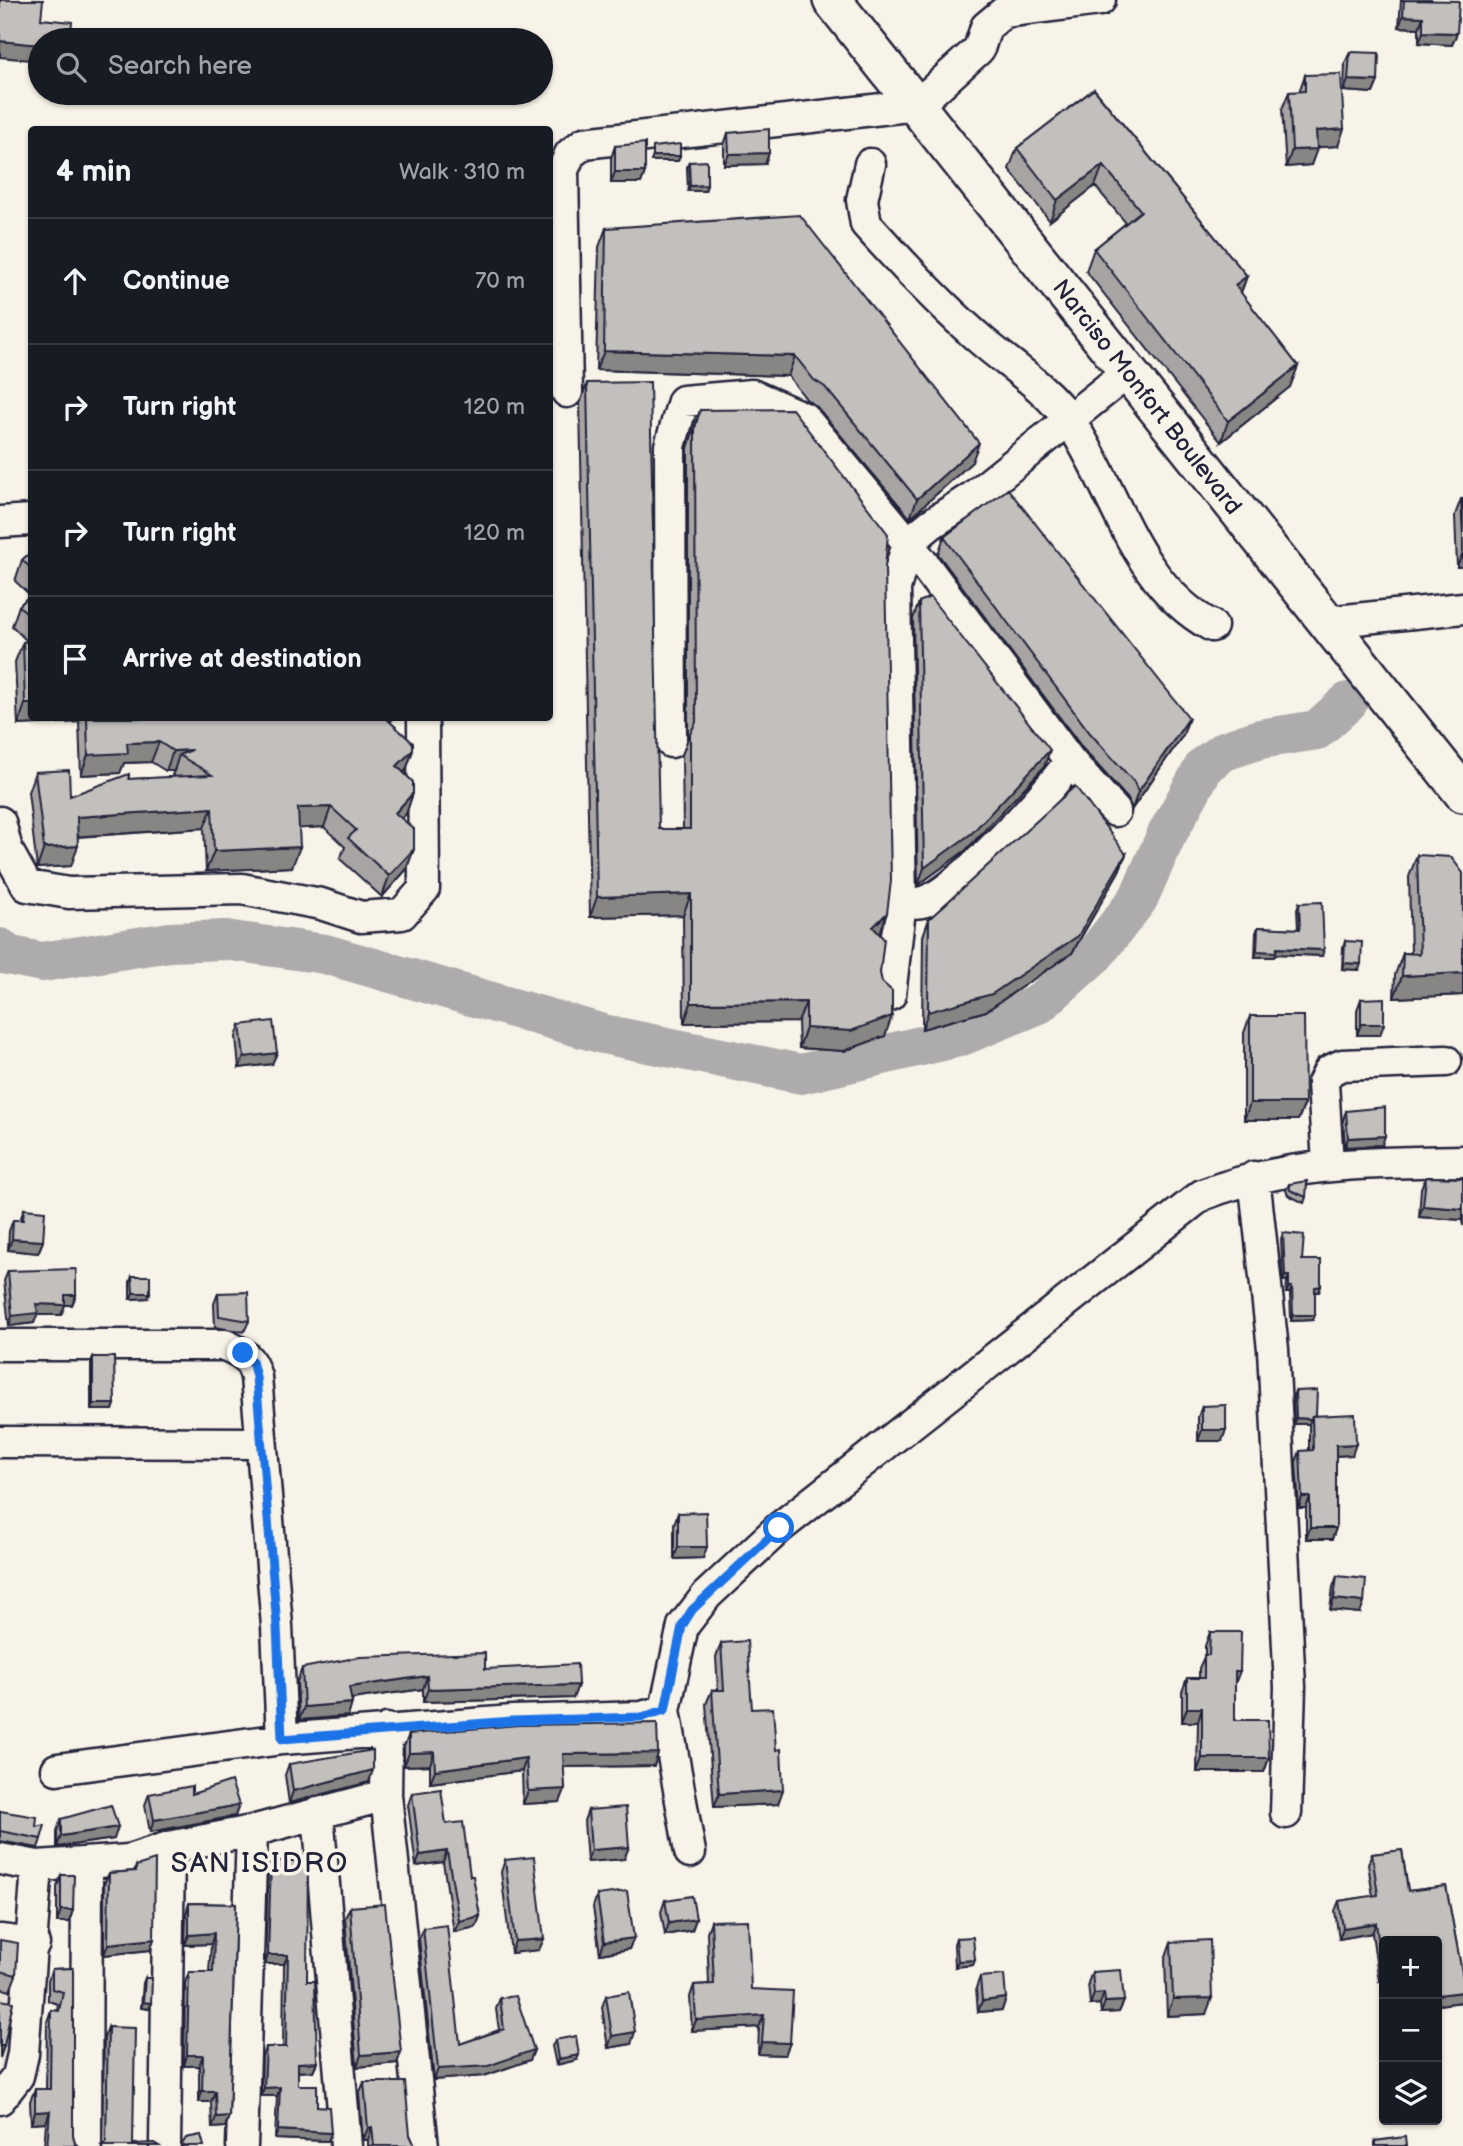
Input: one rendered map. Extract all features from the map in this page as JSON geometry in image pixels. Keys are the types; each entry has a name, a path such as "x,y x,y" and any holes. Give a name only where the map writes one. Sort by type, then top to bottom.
{"main road":[{"name":"Narciso Monfort Boulevard","path":"832,0 1462,791"}],"street":[{"path":"567,392 563,170 570,154 584,143 608,138 917,105 979,49 986,27 1004,12 1100,0"},
{"path":"870,164 862,200 866,224 979,339 1048,396 1068,419 1147,566 1173,599 1191,615 1212,625"},
{"path":"890,995 901,901 895,588 908,543 974,496 1128,372"},
{"path":"671,741 670,446 683,401 752,396 804,418 908,543 1070,761 1115,811"},
{"path":"0,522 28,520"},
{"path":"1326,622 1463,608"},
{"path":"0,822 8,850 27,886 69,894 242,889 321,904 360,917 402,914 424,889 423,721"},
{"path":"901,901 923,902 950,888 1052,787 1070,761"},
{"path":"1328,1164 1323,1083 1329,1071 1342,1065 1446,1061"},
{"path":"690,1852 665,1710 682,1626 692,1610 779,1528 1202,1195 1254,1177 1328,1164 1463,1161"},
{"path":"1254,1177 1273,1349 1290,1687 1286,1813"},
{"path":"0,1345 225,1345 243,1353 252,1361 277,1626 282,1739"},
{"path":"0,1442 261,1444"},
{"path":"57,1769 282,1739 387,1730 642,1717 665,1710"},
{"path":"387,1730 386,1795 424,2146"},
{"path":"0,1859 37,1866 87,1865 129,1860 170,1847 252,1831 386,1795"},
{"path":"318,1814 346,2146"},
{"path":"242,2146 252,1831"},
{"path":"166,2146 170,1847"},
{"path":"86,2146 87,1865"},
{"path":"0,2099 18,2076 23,2054 34,1944 37,1866"},
{"path":"0,1940 34,1944"}],"shaded area":[{"path":"0,1978 21,1981 5,2068 0,2067"}],"building":[{"path":"0,0 43,0 41,19 72,22 71,28 28,28 28,44 0,41"},
{"path":"1404,0 1459,1 1457,33 1423,32 1423,17 1403,16"},
{"path":"1350,52 1379,53 1378,81 1348,80"},
{"path":"1341,74 1344,129 1316,131 1317,149 1292,150 1289,92 1305,91 1305,75"},
{"path":"1094,89 1247,276 1235,285 1298,366 1228,421 1094,249 1141,211 1103,165 1057,200 1017,148"},
{"path":"769,129 769,153 729,154 728,133"},
{"path":"645,143 645,172 615,172 615,146"},
{"path":"680,144 680,156 653,156 653,147"},
{"path":"707,161 707,185 690,186 689,162"},
{"path":"800,215 979,443 917,499 825,387 814,380 795,356 604,351 606,228"},
{"path":"650,382 659,829 690,829 690,734 696,722 695,428 700,410 792,409 888,534 885,568 891,881 887,913 873,927 884,939 880,973 882,982 892,991 892,1016 851,1031 806,1028 806,1002 691,1003 691,894 597,897 587,383"},
{"path":"1008,489 1189,718 1138,792 1134,782 1090,733 944,537"},
{"path":"1461,499 1463,499 1463,536"},
{"path":"28,555 28,565 22,560"},
{"path":"28,597 28,614 19,606"},
{"path":"930,597 1050,750 972,833 924,868 919,602"},
{"path":"28,641 28,704 25,704 23,642"},
{"path":"87,721 389,721 413,743 413,750 397,766 413,782 413,793 395,813 414,829 414,849 389,876 348,838 356,830 331,807 298,808 300,847 214,851 212,808 77,817 78,846 44,848 35,772 69,770 70,796 129,774 129,779 212,775 179,755 192,750 173,751 159,742 127,743 128,753 88,755"},
{"path":"1075,786 1126,854 1078,936 992,994 928,1012 929,919"},
{"path":"1417,855 1451,857 1463,873 1463,973 1402,976 1403,953 1420,954"},
{"path":"1322,902 1324,950 1277,948 1276,952 1257,951 1258,927 1300,929 1299,903"},
{"path":"1345,941 1362,942 1361,964 1344,963"},
{"path":"1384,998 1384,1024 1361,1024 1361,999"},
{"path":"1250,1016 1304,1016 1305,1103 1250,1103"},
{"path":"273,1021 277,1053 244,1057 240,1025"},
{"path":"1385,1107 1385,1136 1348,1138 1346,1111"},
{"path":"1426,1177 1463,1178 1463,1209 1423,1206"},
{"path":"1307,1181 1306,1197 1290,1190 1289,1184"},
{"path":"24,1209 45,1211 43,1241 12,1239 13,1220 23,1220"},
{"path":"1283,1233 1304,1235 1302,1260 1321,1260 1321,1286 1315,1287 1315,1315 1293,1315 1292,1287 1289,1287 1289,1276 1285,1276"},
{"path":"76,1269 76,1295 65,1295 65,1305 36,1304 38,1313 12,1316 8,1271"},
{"path":"132,1276 150,1276 150,1293 133,1293"},
{"path":"248,1292 249,1321 219,1316 218,1293"},
{"path":"93,1357 114,1357 115,1404 93,1404"},
{"path":"1317,1390 1316,1415 1311,1419 1296,1418 1295,1391"},
{"path":"1226,1405 1226,1430 1202,1430 1202,1406"},
{"path":"1355,1414 1356,1444 1336,1445 1336,1528 1310,1528 1310,1497 1302,1497 1300,1451 1313,1450 1312,1416"},
{"path":"706,1512 707,1547 678,1547 678,1513"},
{"path":"1337,1576 1366,1579 1364,1602 1334,1599"},
{"path":"1210,1632 1241,1632 1240,1671 1235,1671 1235,1720 1268,1720 1269,1758 1202,1758 1202,1708 1187,1708 1187,1678 1204,1678 1204,1655 1209,1655"},
{"path":"747,1641 752,1709 773,1708 776,1750 781,1749 783,1790 719,1794 712,1690 724,1690 721,1643"},
{"path":"485,1653 485,1669 577,1664 578,1685 428,1689 427,1676 349,1687 352,1703 304,1707 302,1668 360,1657"},
{"path":"657,1723 658,1753 563,1754 565,1789 528,1791 526,1758 435,1770 434,1752 409,1753 409,1734 518,1725"},
{"path":"373,1750 373,1770 293,1791 289,1764"},
{"path":"231,1781 239,1805 154,1820 149,1794 192,1786 192,1794"},
{"path":"441,1789 446,1824 463,1822 470,1876 473,1876 480,1916 459,1921 447,1851 420,1855 412,1793"},
{"path":"111,1805 118,1827 61,1836 61,1819"},
{"path":"626,1807 629,1847 591,1850 588,1810"},
{"path":"0,1811 37,1817 36,1827 45,1825 41,1839 0,1831"},
{"path":"1402,1850 1408,1891 1446,1886 1463,1978 1463,1992 1442,1994 1442,1936 1379,1936 1379,1946 1376,1923 1343,1928 1339,1901 1378,1895 1372,1854"},
{"path":"534,1857 544,1939 515,1941 505,1860"},
{"path":"155,1860 154,1939 108,1944 109,1873 136,1871 136,1866"},
{"path":"271,1861 308,1861 307,1981 315,1981 317,2062 298,2063 298,2085 317,2085 317,2106 329,2107 331,2133 278,2130 280,2087 264,2088 266,2047 286,2047 288,1955 268,1955"},
{"path":"61,1875 74,1875 73,1910 61,1910"},
{"path":"627,1891 634,1938 604,1942 597,1895"},
{"path":"692,1896 696,1919 669,1923 665,1900"},
{"path":"189,1903 236,1904 229,2116 216,2117 215,2091 202,2091 203,2055 187,2055 189,1972 213,1972 214,1933 189,1935"},
{"path":"385,1904 401,2052 361,2055 350,1907"},
{"path":"748,1920 751,1989 793,1991 790,2043 762,2042 764,2015 696,2020 694,1985 714,1984 711,1921"},
{"path":"447,1925 460,2044 504,2029 500,1998 516,1996 534,2050 488,2066 438,2069 423,1928"},
{"path":"973,1937 975,1960 958,1961 956,1938"},
{"path":"0,1940 18,1943 16,1975 0,1971"},
{"path":"1210,1940 1212,1998 1173,1999 1171,1942"},
{"path":"73,1968 73,2135 75,2144 79,2146 47,2146 50,2111 35,2112 35,2089 50,2089 51,2010 59,2011 63,1992 52,1989 52,1969"},
{"path":"1121,1970 1124,2001 1105,2002 1104,1993 1094,1994 1092,1972"},
{"path":"1004,1975 1006,1998 982,2001 980,1977"},
{"path":"145,1978 152,1978 151,2003 143,2002"},
{"path":"629,1992 635,2032 612,2036 606,1996"},
{"path":"0,2000 13,2002 4,2046 0,2046"},
{"path":"108,2027 135,2028 133,2144 154,2143 159,2146 100,2146 106,2143"},
{"path":"576,2036 579,2055 558,2059 555,2040"},
{"path":"364,2082 405,2082 410,2135 416,2146 374,2146 372,2127 368,2128"},
{"path":"201,2135 204,2146 181,2146 186,2138"},
{"path":"1405,2137 1406,2146 1375,2146 1375,2141"}],"waterway":[{"path":"0,948 7,955 42,962 170,942 225,940 325,954 603,1034 801,1074 959,1037 1039,1004 1096,953 1138,899 1166,836 1205,765 1224,751 1260,739 1317,730 1348,702"}],"district":[{"name":"SAN ISIDRO","path":"260,1863"}],"route":[{"path":"243,1353 252,1361 256,1377 277,1626 282,1739 512,1721 642,1717 665,1710 682,1626 692,1610 779,1528"}]}
